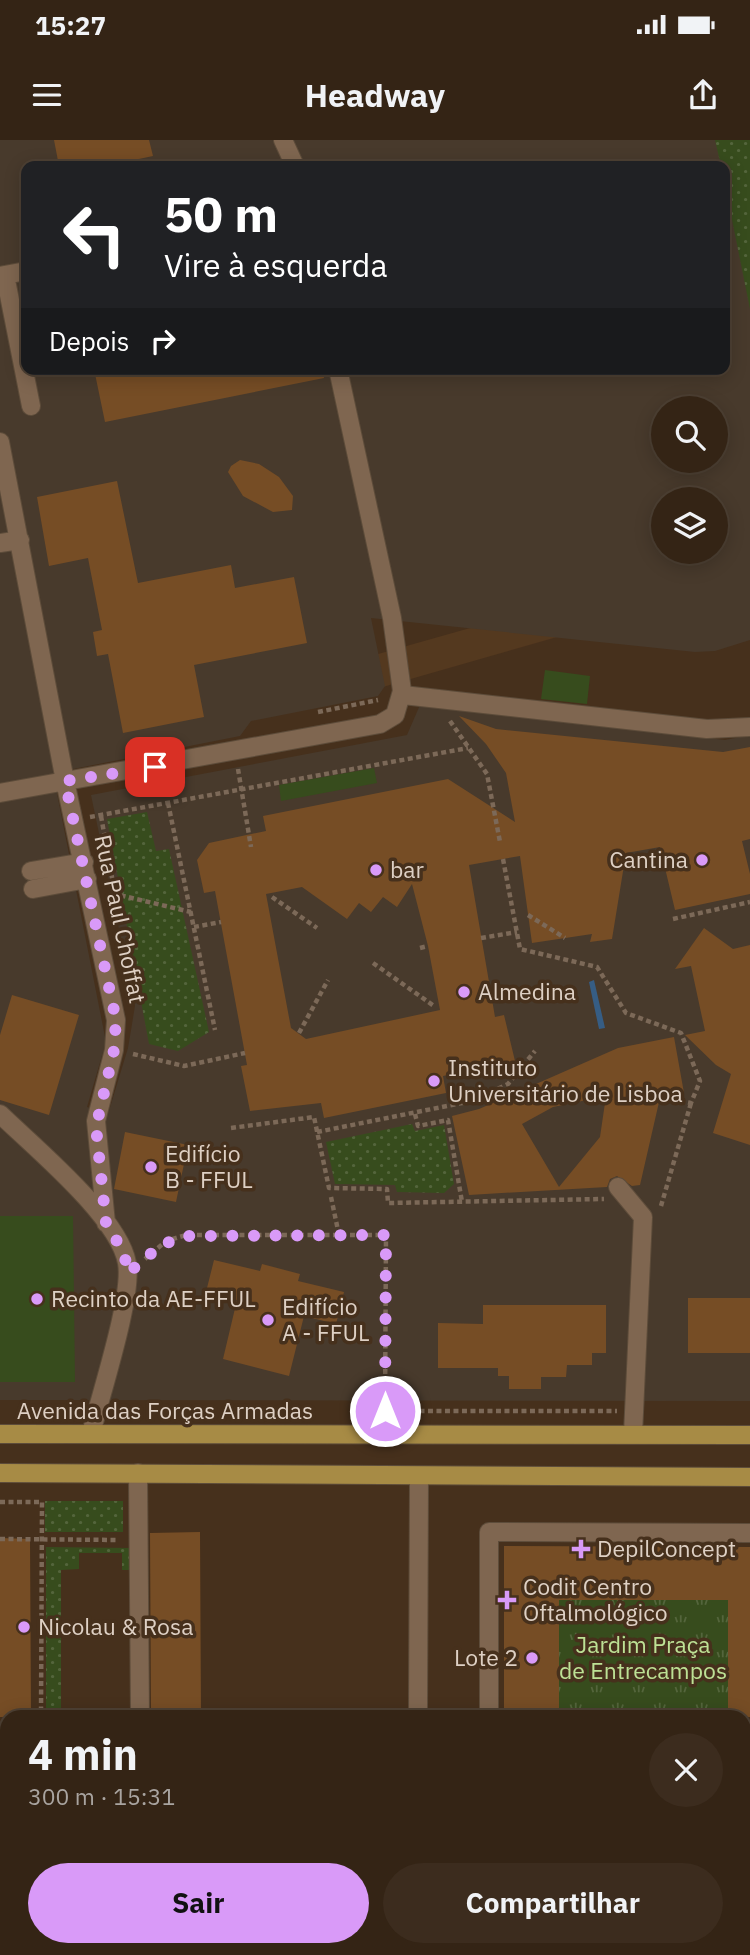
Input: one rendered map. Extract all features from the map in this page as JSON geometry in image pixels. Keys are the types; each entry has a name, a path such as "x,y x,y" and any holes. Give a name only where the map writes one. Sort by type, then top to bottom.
{"main road":[{"name":"Avenida das Forças Armadas","path":"0,1434 387,1437 750,1435"},
{"path":"0,1473 750,1477"}],"street":[{"path":"283,140 293,161"},
{"path":"21,272 3,276 21,360"},
{"path":"24,375 31,406"},
{"path":"0,793 387,722 397,712 402,695 392,618 339,375"},
{"name":"Rua Paul Choffat","path":"0,442 65,781 116,1020 114,1050 98,1107 96,1127 106,1223"},
{"path":"0,543 20,540"},
{"path":"402,695 707,729 750,727"},
{"path":"32,880 86,870"},
{"path":"0,1114 78,1189 106,1223 124,1253 128,1273 124,1301 90,1434"},
{"path":"618,1187 643,1217 633,1434"},
{"path":"138,1473 140,1710"},
{"path":"418,1710 419,1477"},
{"path":"489,1710 489,1532 750,1533"}],"path":[{"path":"315,712 383,697"},
{"path":"436,699 487,774 500,842"},
{"path":"74,820 468,748"},
{"path":"235,752 251,848"},
{"path":"168,803 215,1030"},
{"path":"101,816 116,894 191,912"},
{"path":"503,859 520,949 597,967 626,1013 681,1033 700,1081 691,1103 660,1097"},
{"path":"272,897 317,928"},
{"path":"673,919 750,902"},
{"path":"528,915 565,938"},
{"path":"194,927 221,922"},
{"path":"481,938 517,932"},
{"path":"420,948 428,946"},
{"path":"373,963 434,1006"},
{"path":"299,1033 328,980"},
{"path":"114,1050 184,1066 244,1053"},
{"path":"317,1132 472,1101 508,1084 535,1051"},
{"path":"415,1114 418,1126 447,1120 462,1202"},
{"path":"230,1128 314,1117 329,1188 387,1189 388,1203 538,1200"},
{"path":"331,1197 339,1235"},
{"path":"128,1273 161,1245 179,1237 386,1235 385,1411 633,1411"},
{"path":"0,1502 42,1502 41,1710"},
{"path":"0,1539 129,1540"}],"shaded area":[{"path":"0,140 750,140 750,640 715,651 695,652 371,618 385,686 378,696 251,721 240,736 53,773 106,1042 87,1107 108,1114 128,1048 135,1006 91,795 407,735 420,705 725,740 750,735 750,1401 0,1400"},
{"path":"590,594 599,625 334,701 325,669"}],"green space":[{"path":"715,140 750,140 750,309 730,210 730,161 720,161"},
{"path":"545,670 590,676 587,704 541,699"},
{"path":"374,768 377,783 281,801 279,785"},
{"path":"147,812 156,851 169,849 209,1032 178,1051 149,1044 107,819"},
{"path":"412,1124 415,1131 444,1125 454,1184 444,1193 397,1192 395,1185 335,1184 326,1142"},
{"name":"Recinto da AE-FFUL","path":"0,1216 73,1216 75,1382 0,1382"},
{"path":"45,1501 123,1501 123,1532 45,1532"},
{"path":"46,1547 130,1548 131,1570 122,1570 122,1553 79,1553 79,1569 61,1570 61,1710 46,1710"},
{"name":"Jardim Praça de Entrecampos","path":"559,1600 728,1600 728,1710 559,1710"}],"water":[{"path":"594,980 605,1028 599,1029 589,982"}],"building":[{"path":"54,140 149,140 153,156 134,161 58,161"},
{"path":"95,375 324,375 324,378 105,422"},
{"path":"240,460 259,464 279,477 293,496 292,510 273,512 243,496 228,472 231,466"},
{"path":"117,481 138,583 231,565 235,588 294,577 307,643 194,665 204,717 123,733 108,654 97,656 93,632 102,630 88,558 49,566 37,497"},
{"path":"459,716 496,729 723,752 750,747 750,839 742,841 750,874 750,894 675,910 660,847 626,853 612,939 590,942 592,934 532,943 520,856 469,865 495,1017 504,1015 515,1061 443,1076 446,1093 324,1118 321,1103 250,1111 241,1066 247,1065 215,891 204,893 197,860 209,843 266,831 263,816 448,779 515,822 506,773 486,744","holes":["412,884 428,946 440,1010 306,1039 291,1028 266,894 302,887 347,919 359,903 371,912 383,897 397,907"]},
{"path":"704,928 733,949 750,945 750,1145 713,1133 731,1074 716,1065 685,1035 705,1031 691,966 675,969"},
{"path":"12,995 79,1015 49,1115 0,1100 0,1035"},
{"path":"674,1037 684,1093 662,1089 640,1185 632,1186 617,1176 610,1179 607,1187 469,1195 452,1116 479,1109 618,1048","holes":["606,1096 600,1137 559,1187 522,1124 553,1107"]},
{"name":"Edifício B - FFUL","path":"125,1132 188,1145 176,1202 114,1189"},
{"name":"Edifício A - FFUL","path":"214,1260 260,1271 262,1264 300,1274 298,1281 344,1292 336,1324 304,1316 289,1376 223,1359 237,1300 206,1292"},
{"path":"688,1298 750,1298 750,1353 688,1353"},
{"path":"483,1305 606,1305 606,1353 592,1353 592,1365 567,1365 566,1377 541,1377 541,1389 509,1389 509,1376 498,1376 498,1368 438,1368 438,1323 483,1324"},
{"path":"200,1532 201,1710 151,1710 150,1533"},
{"path":"0,1538 30,1539 31,1710 0,1710"},
{"name":"Lote 2","path":"504,1546 750,1547 750,1710 728,1710 728,1600 559,1600 559,1710 504,1710"}],"place":[{"name":"Cantina","path":"702,860"},
{"name":"bar","path":"376,870"},
{"name":"Almedina","path":"464,992"},
{"name":"Instituto Universitário de Lisboa","path":"434,1081"},
{"name":"Edifício B - FFUL","path":"151,1167"},
{"name":"Recinto da AE-FFUL","path":"37,1299"},
{"name":"Edifício A - FFUL","path":"268,1320"},
{"name":"DepilConcept","path":"581,1549"},
{"name":"Codit Centro Oftalmológico","path":"507,1600"},
{"name":"Nicolau & Rosa","path":"24,1627"},
{"name":"Lote 2","path":"532,1658"}],"route":[{"path":"155,767 65,781 116,1020 117,1034 98,1107 96,1127 106,1223 124,1253 128,1273 172,1238 386,1235 385,1411"}]}
